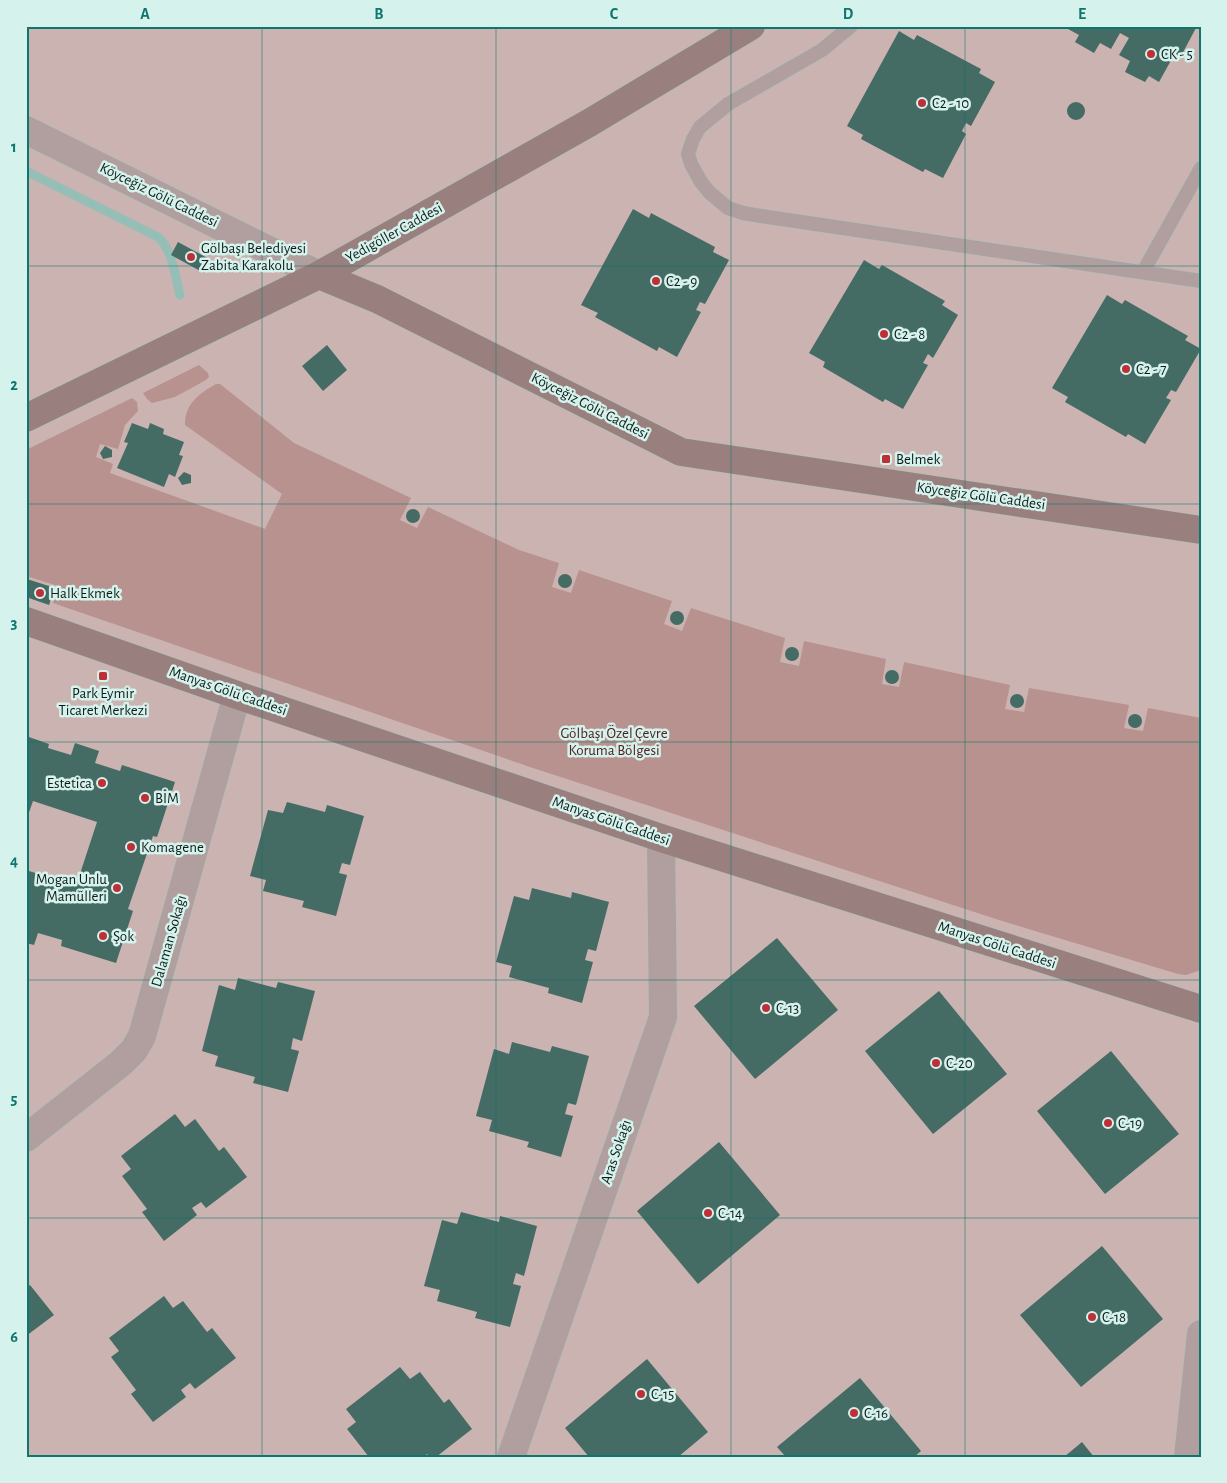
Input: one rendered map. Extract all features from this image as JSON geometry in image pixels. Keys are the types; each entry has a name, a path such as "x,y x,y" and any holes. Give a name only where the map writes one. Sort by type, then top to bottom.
{"street":[{"name":"Yedigöller Caddesi","path":"26,418 320,275 589,124 751,26"},
{"name":"Köyceğiz Gölü Caddesi","path":"26,130 320,275 377,299 681,452 1201,530"},
{"name":"Manyas Gölü Caddesi","path":"26,621 237,695 661,838 1201,1009"},
{"name":"Dalaman Sokağı","path":"26,1138 121,1063 134,1050 142,1036 237,695"},
{"name":"Aras Sokağı","path":"511,1457 663,1017 661,838"},
{"path":"1188,1457 1201,1334"}],"lane":[{"path":"851,26 822,50 728,104 700,127 693,139 688,154 701,182 719,202 728,208 743,213 1201,281"},
{"path":"1143,272 1201,168"}],"green space":[{"name":"Gölbaşı Özel Çevre Koruma Bölgesi","path":"26,26 1201,26 1201,1457 26,1457"},
{"path":"199,365 208,373 209,377 175,397 152,403 143,393"},
{"path":"216,384 220,384 294,443 411,498 400,520 417,528 428,507 519,550 559,563 552,587 571,593 579,570 672,601 664,624 682,631 691,608 785,638 780,662 799,666 804,641 886,659 882,684 899,687 904,662 1010,685 1005,709 1024,712 1029,688 1129,705 1124,728 1143,731 1148,708 1201,718 1201,970 1186,975 1178,974 999,920 533,768 53,603 58,586 26,576 26,450 132,398 137,402 138,411 125,425 118,449 100,444 96,457 113,464 110,473 265,529 282,494 185,425 190,405"}],"building":[{"name":"CK - 5","path":"1069,26 1197,26 1180,58 1174,55 1159,82 1149,76 1145,82 1125,72 1130,61 1119,55 1129,38 1120,33 1111,49 1100,43 1094,53 1075,42 1079,35 1068,29"},
{"name":"C2 - 10","path":"899,31 914,40 917,35 981,69 979,73 995,82 971,126 966,123 962,131 966,134 943,178 925,169 923,172 861,139 863,135 847,126"},
{"path":"1072,102 1080,102 1085,107 1083,118 1072,120 1067,115 1067,107"},
{"name":"C2 - 9","path":"633,209 649,218 651,213 715,247 713,252 729,260 705,304 700,302 696,310 701,312 677,357 659,347 657,351 595,317 598,313 581,305"},
{"name":"Gölbaşı Belediyesi Zabita Karakolu","path":"178,242 211,260 204,273 171,255"},
{"name":"C2 - 8","path":"864,260 879,269 882,265 945,301 942,305 958,315 933,358 928,354 923,363 928,365 903,409 885,399 883,402 823,367 825,362 809,353"},
{"name":"C2 - 7","path":"1107,295 1122,304 1125,300 1188,336 1185,340 1201,349 1176,392 1171,390 1166,398 1171,400 1145,444 1128,434 1126,437 1065,402 1068,397 1052,388"},
{"path":"327,345 347,370 323,391 302,366"},
{"path":"132,423 148,429 150,423 164,429 163,434 184,442 179,455 183,456 175,477 169,474 164,487 117,468 128,443 124,442"},
{"path":"105,446 112,450 112,457 103,459 100,453"},
{"path":"184,472 191,475 191,483 182,485 178,478"},
{"path":"413,509 418,511 420,516 418,521 413,523 408,521 406,516 408,511"},
{"path":"565,574 570,576 572,581 570,586 565,588 560,586 558,581 560,576"},
{"name":"Halk Ekmek","path":"27,579 55,588 49,605 26,597"},
{"path":"677,611 682,613 684,618 682,623 677,625 672,623 670,618 672,613"},
{"path":"792,647 797,649 799,654 797,659 792,661 787,659 785,654 787,649"},
{"path":"892,670 897,672 899,677 897,682 892,684 887,682 885,677 887,672"},
{"path":"1017,694 1022,696 1024,701 1022,706 1017,708 1012,706 1010,701 1012,696"},
{"path":"1135,714 1140,716 1142,721 1140,726 1135,728 1130,726 1128,721 1130,716"},
{"path":"26,736 49,744 48,748 71,755 75,743 99,751 95,763 120,771 122,765 175,782 157,837 153,836 128,909 133,911 116,963 61,946 62,940 38,933 34,945 26,943 26,870 76,886 97,822 33,801 26,821"},
{"path":"287,802 325,812 327,805 364,816 350,865 342,863 339,873 347,875 336,916 302,907 304,901 263,891 266,880 250,876 268,810 283,813"},
{"path":"532,888 571,898 572,892 609,902 596,951 588,949 585,960 593,962 582,1003 548,993 549,988 509,977 512,966 496,962 514,896 529,900"},
{"name":"C-13","path":"777,938 838,1010 755,1079 694,1006"},
{"path":"238,978 276,988 278,982 315,991 302,1041 293,1038 291,1049 299,1051 288,1092 253,1083 255,1077 215,1066 218,1056 202,1051 219,985 235,990"},
{"name":"C-20","path":"939,991 1007,1074 933,1134 865,1051"},
{"path":"512,1042 550,1052 552,1046 589,1056 576,1105 568,1103 565,1114 573,1116 561,1157 527,1147 529,1142 489,1131 492,1120 476,1116 494,1049 509,1054"},
{"name":"C-19","path":"1111,1051 1179,1134 1105,1194 1037,1111"},
{"path":"175,1114 185,1127 195,1119 219,1151 224,1147 247,1177 206,1208 201,1202 192,1208 197,1215 164,1241 142,1212 147,1209 122,1176 131,1169 121,1156"},
{"name":"C-14","path":"719,1142 780,1215 698,1284 637,1211"},
{"path":"461,1212 499,1222 500,1216 537,1226 524,1276 516,1273 513,1284 521,1286 510,1327 475,1318 477,1312 437,1301 440,1290 424,1286 442,1220 457,1224"},
{"name":"C-18","path":"1102,1246 1163,1319 1081,1387 1020,1315"},
{"path":"30,1285 54,1315 26,1336 26,1288"},
{"path":"164,1296 173,1308 183,1301 207,1332 212,1328 236,1358 195,1389 190,1383 181,1390 186,1397 153,1422 131,1394 136,1390 111,1357 119,1351 109,1338"},
{"name":"C-15","path":"647,1359 708,1432 678,1457 589,1457 565,1428"},
{"path":"400,1367 410,1379 420,1372 444,1403 449,1399 472,1429 436,1457 429,1457 427,1454 423,1457 369,1457 347,1429 356,1422 346,1409"},
{"name":"C-16","path":"860,1378 921,1451 914,1457 786,1457 777,1447"},
{"path":"1082,1442 1094,1457 1064,1457"}],"waterway":[{"path":"26,171 158,237 163,242 170,256 180,295"}],"place":[{"name":"CK - 5","path":"1151,54"},
{"name":"C2 - 10","path":"922,103"},
{"name":"Gölbaşı Belediyesi Zabita Karakolu","path":"191,257"},
{"name":"C2 - 9","path":"656,281"},
{"name":"C2 - 8","path":"884,334"},
{"name":"C2 - 7","path":"1126,369"},
{"name":"Belmek","path":"886,459"},
{"name":"Halk Ekmek","path":"40,593"},
{"name":"Park Eymir Ticaret Merkezi","path":"103,676"},
{"name":"Estetica","path":"102,783"},
{"name":"BİM","path":"145,798"},
{"name":"Komagene","path":"131,847"},
{"name":"Mogan Unlu Mamülleri","path":"117,888"},
{"name":"Şok","path":"103,936"},
{"name":"C-13","path":"766,1008"},
{"name":"C-20","path":"936,1063"},
{"name":"C-19","path":"1108,1123"},
{"name":"C-14","path":"708,1213"},
{"name":"C-18","path":"1092,1317"},
{"name":"C-15","path":"641,1394"},
{"name":"C-16","path":"854,1413"}]}
